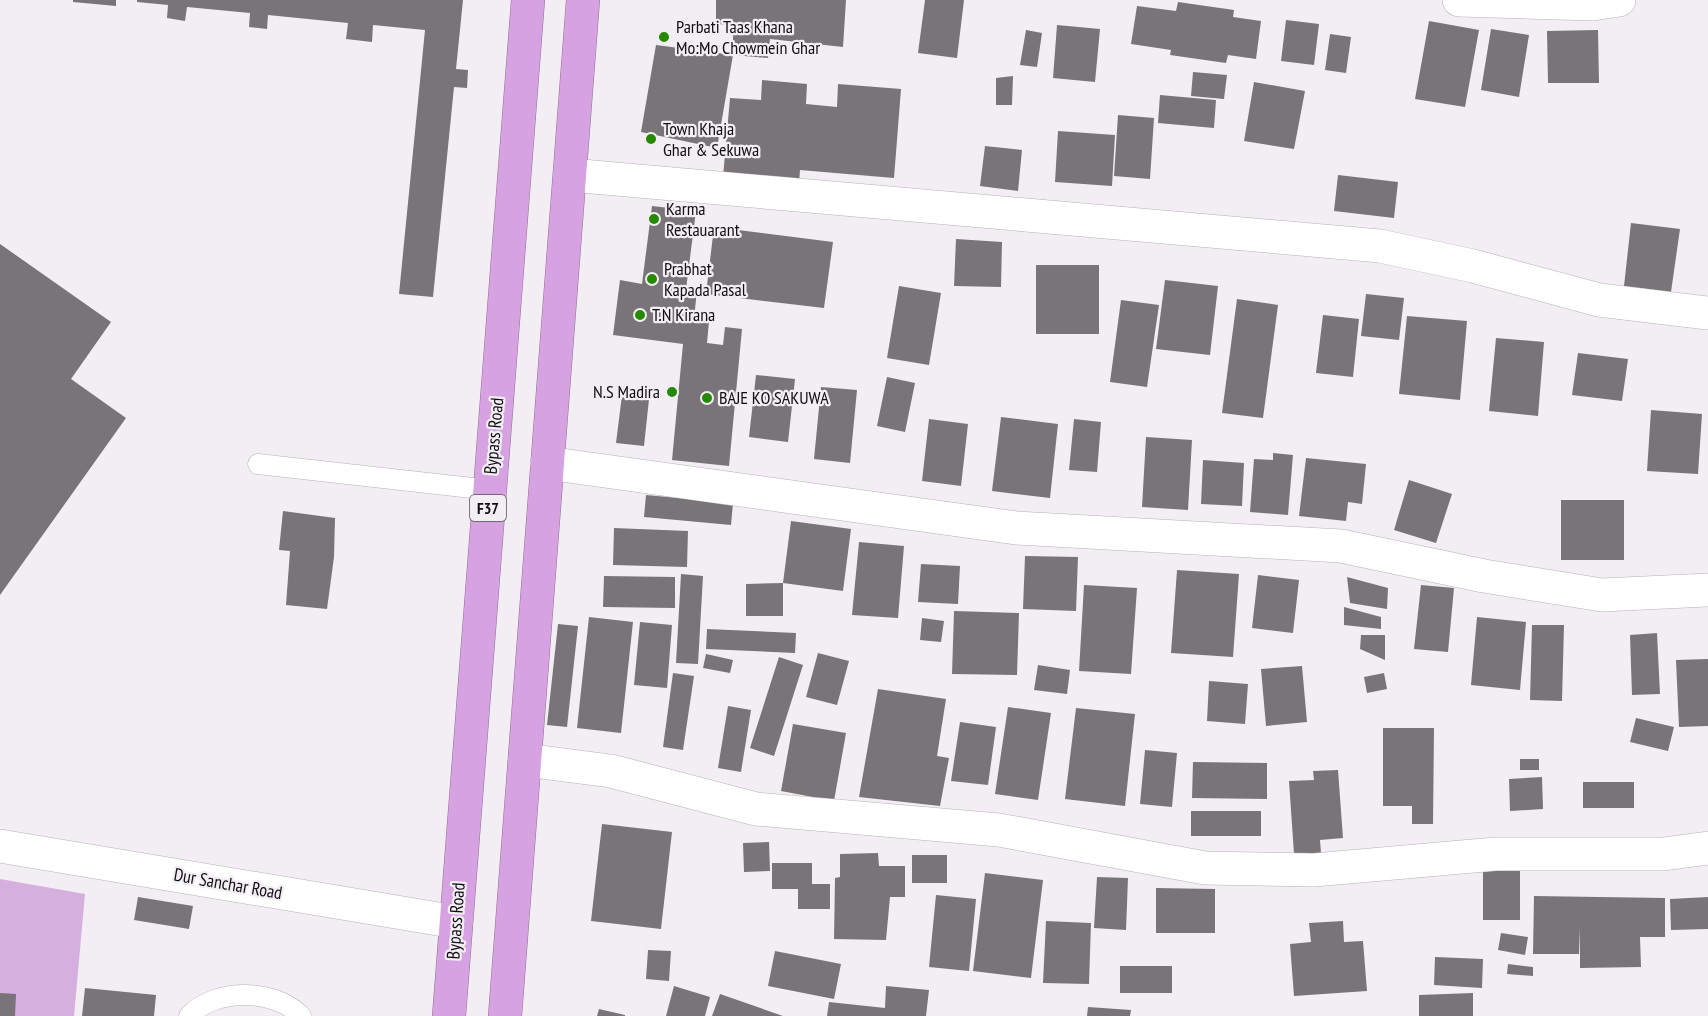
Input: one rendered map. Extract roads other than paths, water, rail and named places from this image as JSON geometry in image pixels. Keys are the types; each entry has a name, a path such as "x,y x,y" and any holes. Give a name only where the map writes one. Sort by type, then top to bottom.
{"highway":[{"name":"Bypass Road","path":"448,1016 528,0"},
{"path":"505,1016 583,0"}],"street":[{"path":"1459,0 1593,4 1619,0"},
{"path":"570,175 1380,246 1473,266 1599,300 1708,313"},
{"path":"548,463 1016,528 1341,546 1484,576 1602,595 1708,590"},
{"path":"525,760 611,771 756,809 999,830 1205,868 1314,870 1496,854 1664,854 1708,848"},
{"name":"Dur Sanchar Road","path":"0,846 456,922"}],"lane":[{"path":"258,464 490,490"},
{"path":"189,1016 219,998 247,994 274,999 301,1016"}],"place":[{"name":"Parbati Taas Khana Mo:Mo Chowmein Ghar","path":"664,37"},
{"name":"Town Khaja Ghar & Sekuwa","path":"651,139"},
{"name":"Karma Restauarant","path":"654,219"},
{"name":"Prabhat Kapada Pasal","path":"652,279"},
{"name":"T.N Kirana","path":"640,315"},
{"name":"N.S Madira","path":"672,392"},
{"name":"BAJE KO SAKUWA","path":"707,398"}]}
